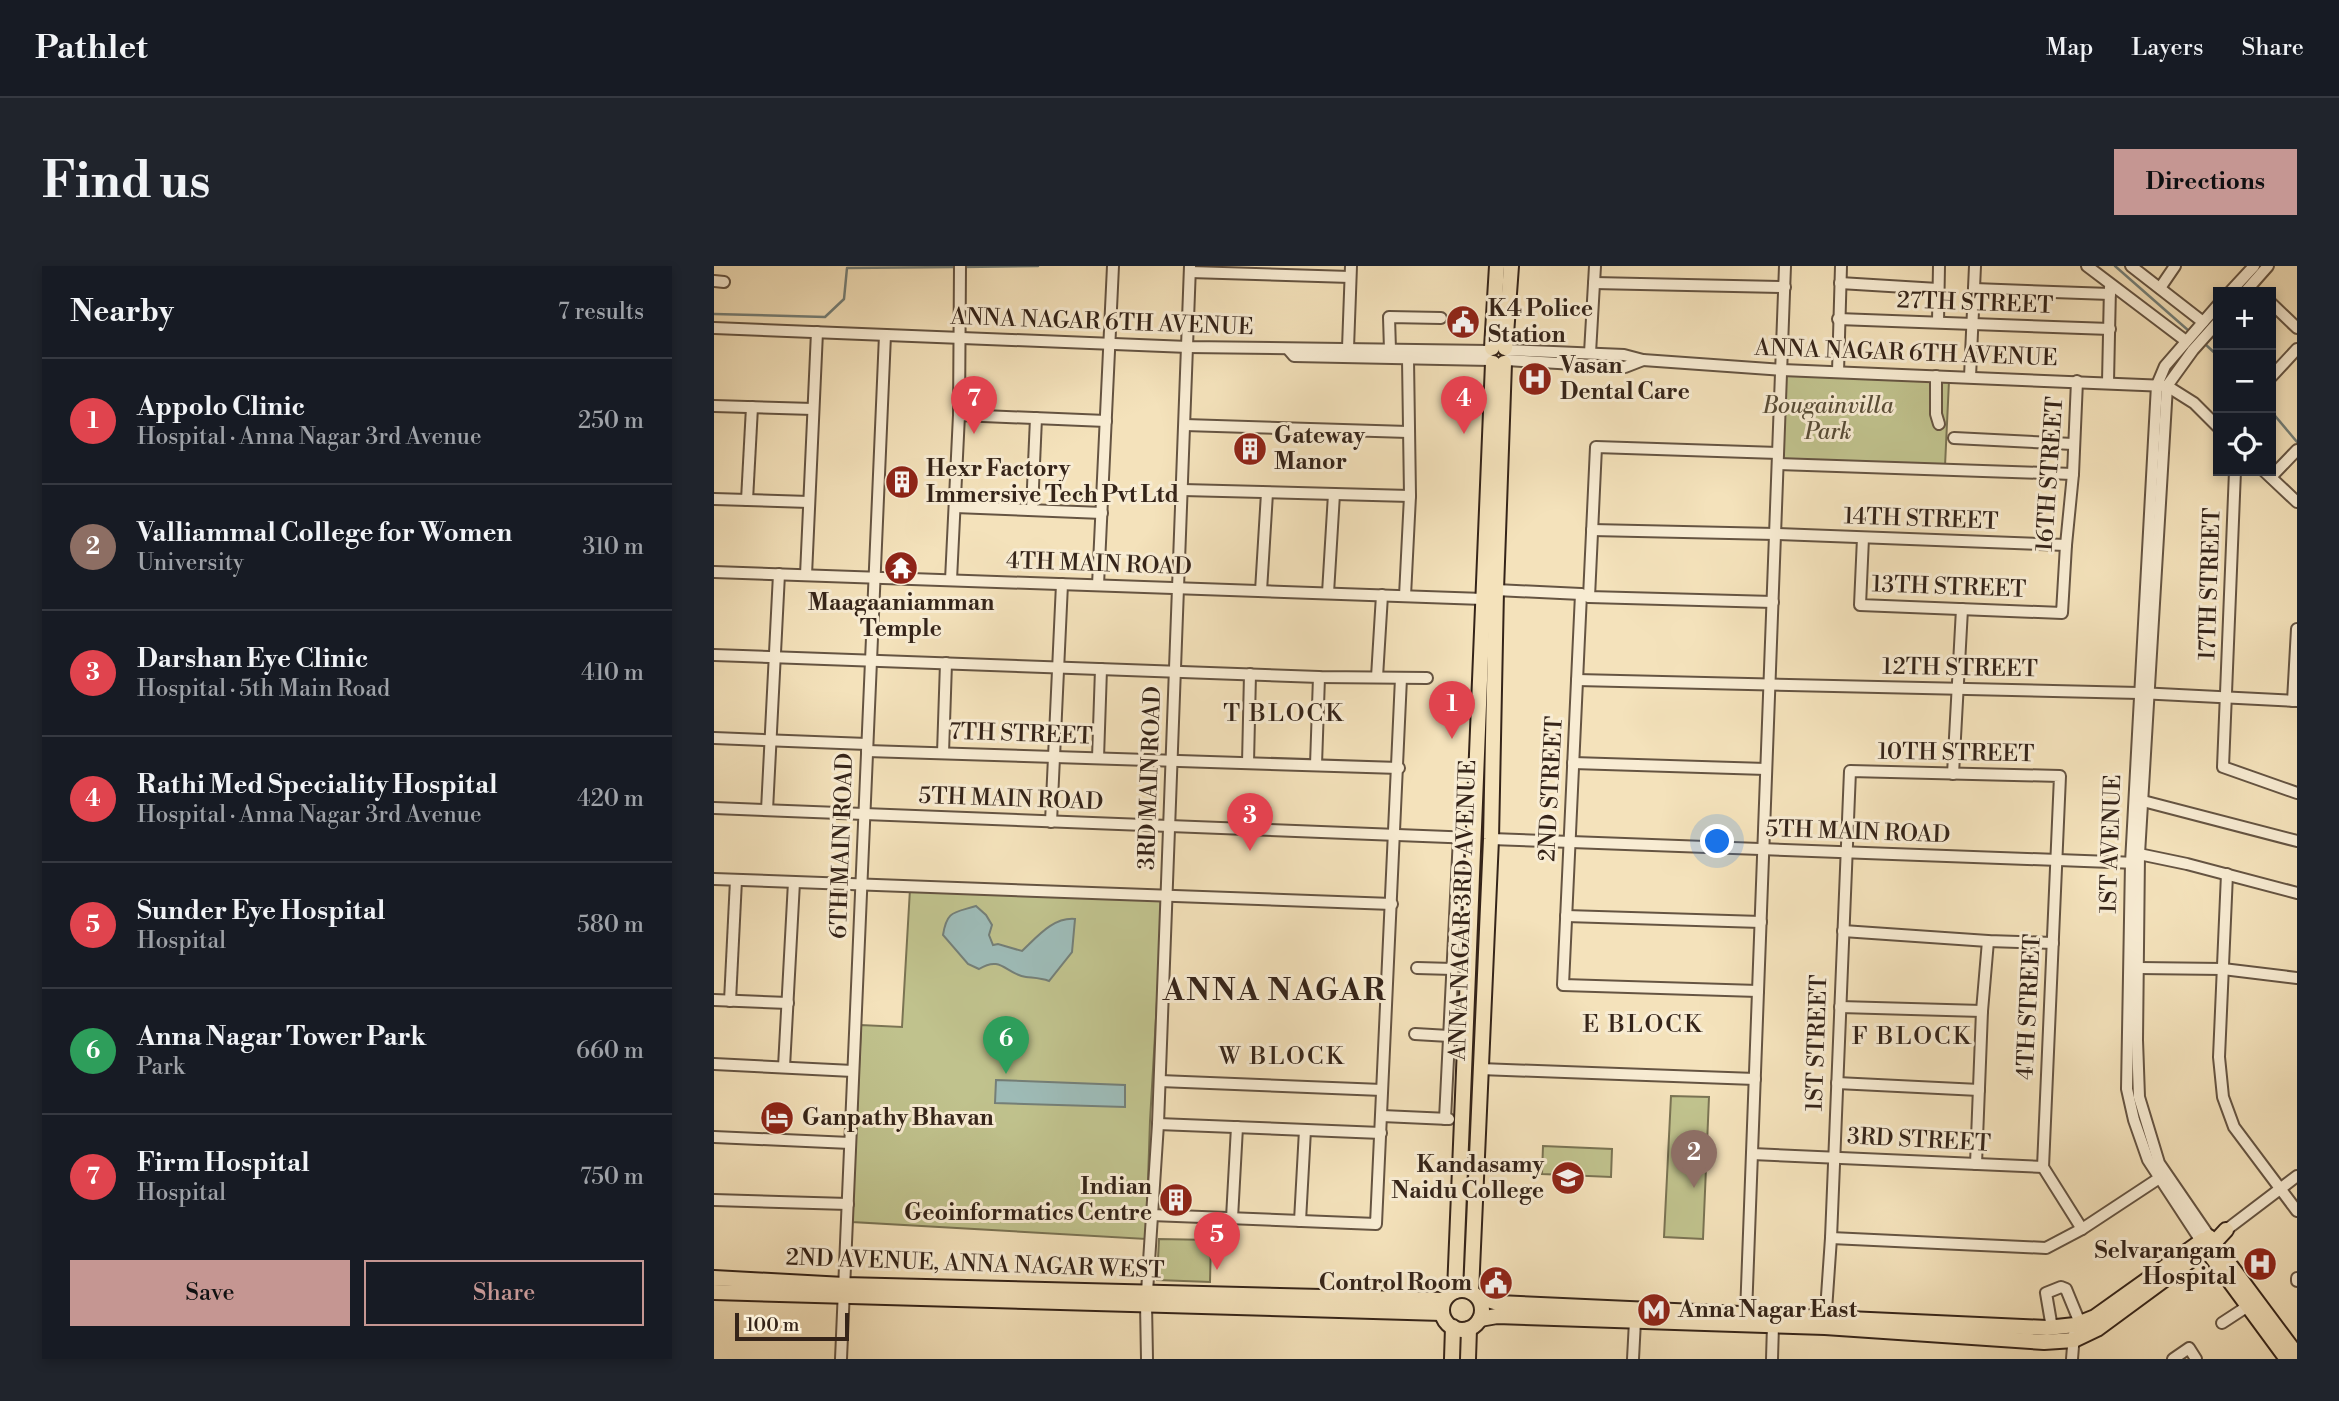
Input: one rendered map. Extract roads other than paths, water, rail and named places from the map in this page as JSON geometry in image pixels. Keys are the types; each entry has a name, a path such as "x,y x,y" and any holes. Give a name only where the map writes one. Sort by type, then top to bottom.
{"main road":[{"name":"ANNA NAGAR 3RD AVENUE","path":"1475,1294 1480,1069 1491,839 1496,590 1497,266"},
{"name":"ANNA NAGAR 3RD AVENUE","path":"1447,1301 1461,1120 1466,838 1498,355 1511,266"},
{"path":"1480,1319 1497,1316 1773,1325 1825,1322 2052,1328 2078,1324 2095,1317 2227,1230"},
{"path":"1452,1359 1452,1332 1446,1321 1447,1301 1475,1294 1498,1303 1746,1314 2044,1342 2074,1340 2097,1329 2207,1243"},
{"name":"1ST AVENUE","path":"2207,1243 2287,1359"},
{"name":"1ST AVENUE","path":"2207,1243 2297,1355"},
{"name":"2ND AVENUE, ANNA NAGAR WEST","path":"714,1278 844,1290"},
{"name":"2ND AVENUE, ANNA NAGAR WEST","path":"714,1292 844,1290 1147,1297 1326,1311 1447,1301"},
{"path":"1468,1359 1469,1333 1480,1319 1482,1306 1475,1294"},
{"path":"1452,1332 1469,1333"}],"street":[{"path":"1098,585 1113,266"},
{"path":"1590,353 1595,266"},
{"path":"1746,1314 1786,266"},
{"path":"1838,372 1841,266"},
{"path":"1938,322 1939,266"},
{"path":"1970,377 1975,266"},
{"path":"2087,266 2110,288 2196,335"},
{"path":"2131,266 2160,288 2196,335"},
{"path":"2160,288 2175,266"},
{"path":"2235,287 2254,266"},
{"path":"2254,287 2269,266"},
{"path":"951,580 959,415 960,269"},
{"path":"1190,269 1350,272 1348,348"},
{"name":"3RD MAIN ROAD","path":"1147,1359 1147,1297 1160,1081 1190,269"},
{"path":"1594,283 1785,287"},
{"path":"1840,283 1938,289"},
{"path":"1974,289 2110,288"},
{"path":"2108,382 2110,288"},
{"path":"2276,308 2297,328"},
{"path":"2213,312 2162,386 2194,403 2213,422"},
{"path":"1390,350 1390,317 1441,318"},
{"name":"27TH STREET","path":"1838,319 2110,330"},
{"path":"2196,335 2213,325"},
{"name":"ANNA NAGAR 6TH AVENUE","path":"714,328 1188,347 1348,348 1498,355 1625,367 1643,360"},
{"path":"806,575 817,332"},
{"name":"6TH MAIN ROAD","path":"841,1359 885,335"},
{"path":"1288,349 1294,356 1408,359 1498,355"},
{"path":"2276,372 2297,349"},
{"name":"ANNA NAGAR 6TH AVENUE","path":"1498,355 1590,353 1624,355 1643,360 1782,370 2162,386"},
{"path":"1405,596 1410,496 1408,359"},
{"path":"1936,376 1936,414 1939,424"},
{"name":"16TH STREET","path":"2062,612 2077,381"},
{"name":"1ST AVENUE","path":"2162,386 2136,785 2139,968 2137,1040 2140,1097 2162,1176"},
{"path":"714,406 813,409"},
{"path":"747,500 752,407"},
{"path":"959,415 1105,421"},
{"path":"1032,510 1036,418"},
{"path":"1185,425 1408,432"},
{"path":"1954,438 2073,444"},
{"path":"1585,595 1592,530 1596,447 2073,474"},
{"path":"2276,467 2295,452"},
{"name":"17TH STREET","path":"2235,476 2222,767 2297,793"},
{"path":"2269,476 2297,502"},
{"path":"1183,490 1410,496"},
{"path":"1261,591 1267,493"},
{"path":"1328,593 1334,495"},
{"path":"714,499 809,502"},
{"path":"955,506 1101,513"},
{"name":"14TH STREET","path":"1592,530 2066,545"},
{"name":"13TH STREET","path":"1863,538 1860,606 2062,612"},
{"name":"4TH MAIN ROAD","path":"714,572 1483,598"},
{"path":"766,810 779,575"},
{"path":"1051,821 1062,584"},
{"path":"1496,590 1773,602"},
{"path":"1377,677 1382,595"},
{"name":"2ND STREET","path":"1585,595 1577,680 1563,985 1758,991"},
{"path":"1952,774 1962,609"},
{"path":"2295,701 2297,629"},
{"path":"714,655 1318,677 1427,678"},
{"path":"943,753 946,663"},
{"path":"1098,758 1101,669"},
{"path":"1248,763 1250,674"},
{"path":"1316,765 1318,677"},
{"path":"1151,1215 1376,1224 1399,768 1401,678"},
{"name":"12TH STREET","path":"1577,680 2144,693 2295,701"},
{"name":"1ST AVENUE","path":"2144,693 2143,801 2137,860 2127,1090 2148,1160 2162,1176 2207,1243"},
{"name":"7TH STREET","path":"714,738 943,753 1399,768"},
{"path":"1573,763 1766,769"},
{"name":"10TH STREET","path":"1850,771 2060,776"},
{"name":"1ST STREET","path":"1825,1322 1831,1238 1850,771"},
{"name":"4TH STREET","path":"2043,1167 2060,776"},
{"path":"2143,801 2297,841"},
{"name":"5TH MAIN ROAD","path":"714,808 1466,838"},
{"path":"1445,1119 1452,969 1466,838"},
{"name":"5TH MAIN ROAD","path":"1491,839 2057,861 2137,860 2227,874 2297,892"},
{"path":"2227,874 2219,1057 2223,1097 2234,1126 2297,1212"},
{"path":"714,879 1392,904"},
{"path":"730,1001 737,880"},
{"path":"784,1068 794,882"},
{"path":"1566,916 1761,922"},
{"path":"1843,931 2053,943"},
{"path":"1976,1164 1982,1011 1988,941"},
{"path":"1418,968 1452,969"},
{"path":"2139,968 2223,969 2297,978"},
{"path":"714,1000 788,1003"},
{"path":"1840,1007 1982,1011"},
{"path":"1415,1034 1449,1036"},
{"path":"714,1064 853,1071"},
{"path":"1480,1069 1755,1079"},
{"path":"1160,1081 1382,1090"},
{"path":"1837,1083 1979,1090"},
{"path":"1382,1115 1461,1120"},
{"path":"1158,1124 1381,1133"},
{"path":"1232,1218 1237,1127"},
{"path":"1300,1221 1305,1130"},
{"path":"714,1137 850,1143"},
{"name":"3RD STREET","path":"1752,1154 2043,1167"},
{"path":"2043,1167 2082,1229"},
{"path":"1831,1238 2046,1248 2082,1229 2162,1176"},
{"path":"2227,1230 2297,1176"},
{"path":"714,1200 848,1204"},
{"path":"2052,1328 2046,1293 2061,1287 2066,1289 2078,1324 2072,1359"},
{"path":"2222,1324 2248,1306"},
{"path":"1633,1359 1635,1321"},
{"path":"1772,1359 1773,1325"},
{"path":"2173,1359 2189,1348 2196,1359"}],"water":[{"path":"976,906 992,925 989,935 993,945 1022,951 1053,925 1067,919 1075,919 1072,952 1049,981 1019,975 998,965 987,965 979,969 968,964 943,935 949,917"},
{"path":"996,1080 1125,1085 1125,1107 995,1103"}],"waterway":[{"path":"962,267 1038,266"},
{"path":"2115,266 2189,331"},
{"path":"714,314 825,317 844,299 847,268 955,267"},
{"path":"2205,344 2213,351"},
{"path":"2273,413 2297,442"}],"place":[{"name":"K4 Police Station","path":"1463,322"},
{"name":"Vasan Dental Care","path":"1535,379"},
{"name":"Firm Hospital","path":"974,434"},
{"name":"Rathi Med Speciality Hospital","path":"1464,434"},
{"name":"Gateway Manor","path":"1250,449"},
{"name":"Hexr Factory Immersive Tech Pvt Ltd","path":"902,482"},
{"name":"Maagaaniamman Temple","path":"901,568"},
{"name":"Appolo Clinic","path":"1452,739"},
{"name":"Darshan Eye Clinic","path":"1250,851"},
{"name":"Anna Nagar Tower Park","path":"1006,1074"},
{"name":"Ganpathy Bhavan","path":"777,1118"},
{"name":"Kandasamy Naidu College","path":"1568,1178"},
{"name":"Valliammal College for Women","path":"1694,1188"},
{"name":"Indian Geoinformatics Centre","path":"1176,1200"},
{"name":"Selvarangam Hospital","path":"2260,1264"},
{"name":"Sunder Eye Hospital","path":"1217,1270"},
{"name":"Control Room","path":"1496,1283"},
{"name":"Anna Nagar East","path":"1654,1310"}],"district":[{"name":"T BLOCK","path":"1284,714"},
{"name":"ANNA NAGAR","path":"1275,991"},
{"name":"E BLOCK","path":"1643,1025"},
{"name":"F BLOCK","path":"1912,1037"},
{"name":"W BLOCK","path":"1282,1057"}],"park label":[{"name":"Bougainvilla Park","path":"1828,419"}]}
